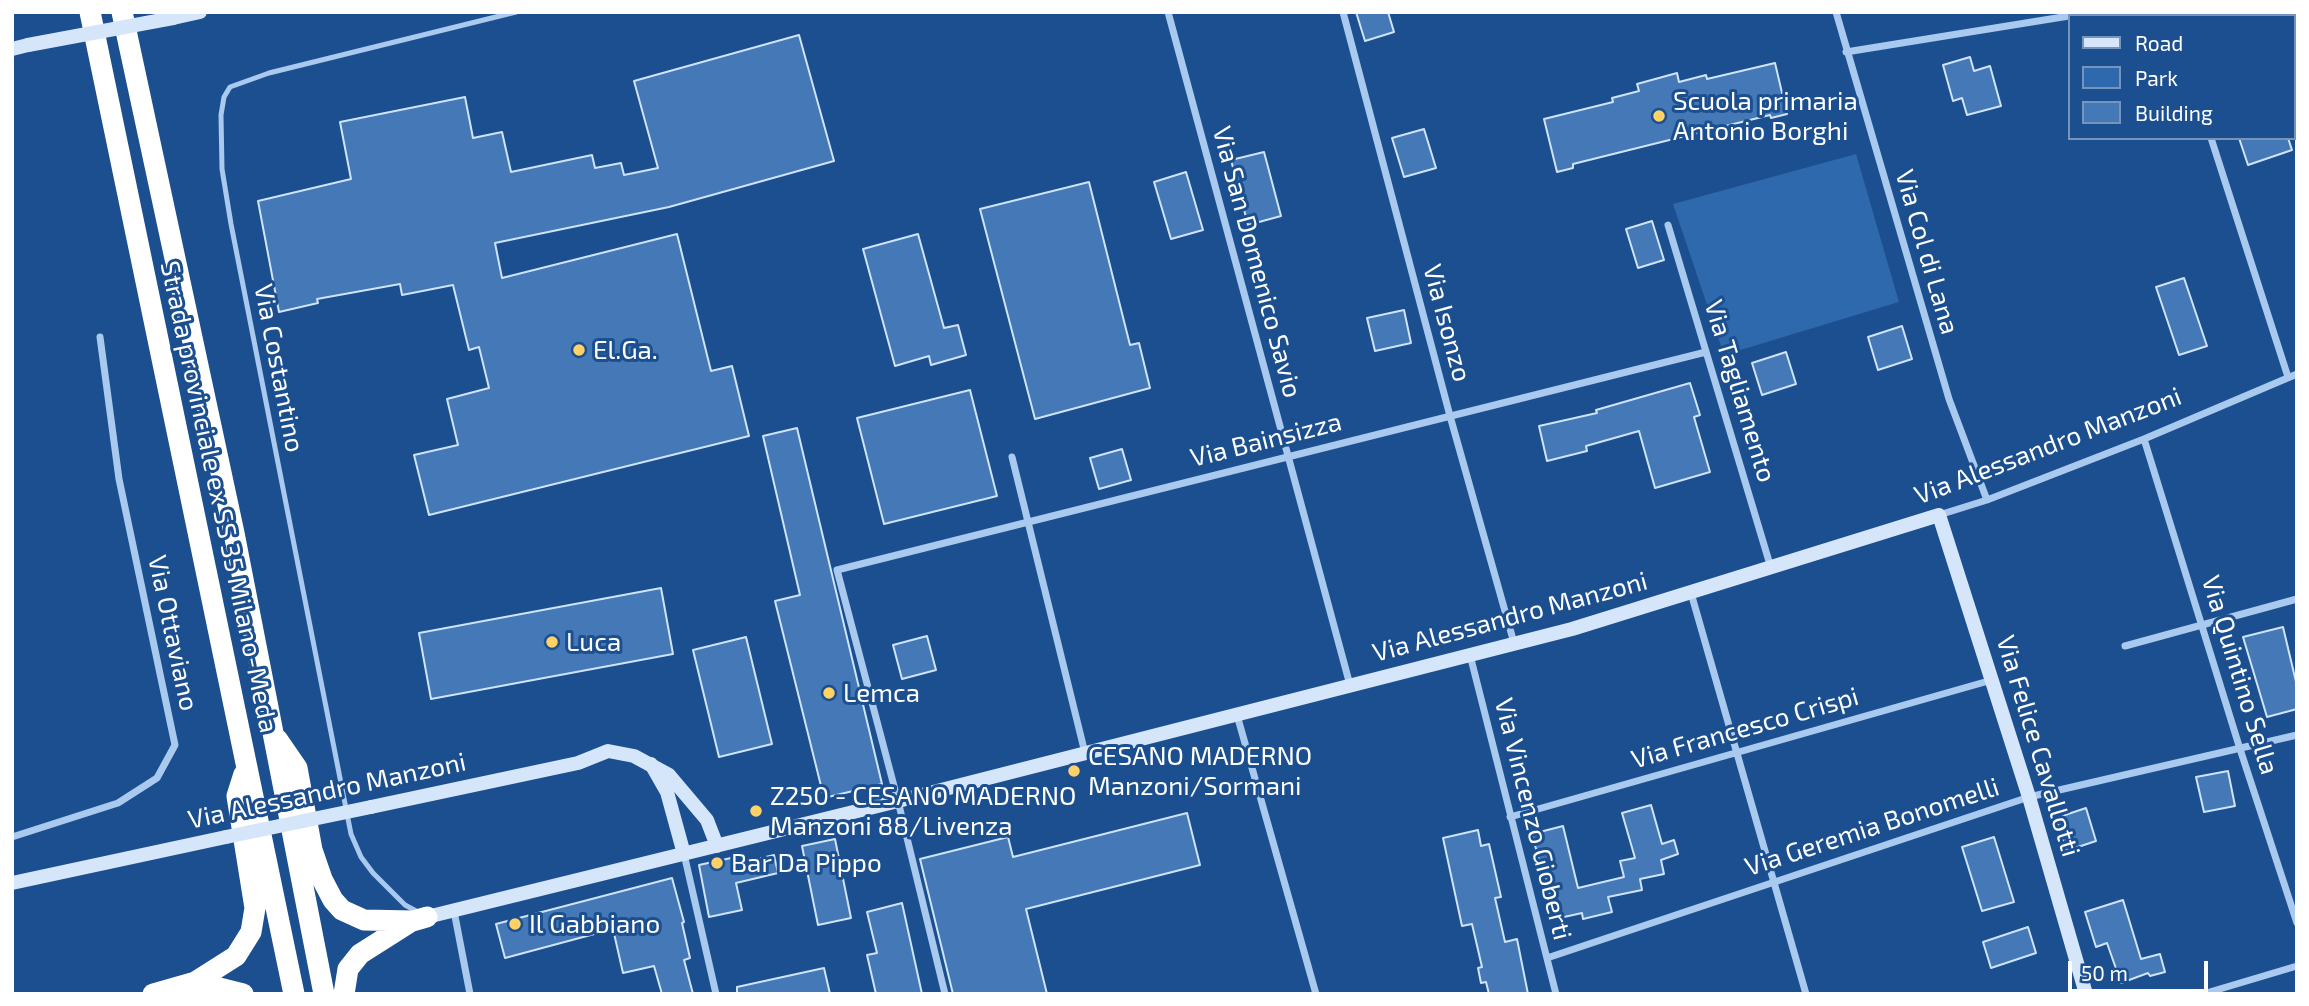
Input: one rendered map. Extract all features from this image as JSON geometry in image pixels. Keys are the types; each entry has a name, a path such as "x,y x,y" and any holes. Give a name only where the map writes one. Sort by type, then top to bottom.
{"highway":[{"name":"Strada provinciale ex SS 35 Milano-Meda","path":"90,12 294,994"},
{"name":"Strada provinciale ex SS 35 Milano-Meda","path":"122,12 234,533 324,994"},
{"path":"272,732 297,768 312,850 321,879 332,900 342,911 364,920 420,919"},
{"path":"153,994 195,982 236,956 251,932 255,908 237,796 246,769"},
{"path":"344,994 348,969 360,954 420,919"},
{"path":"195,982 243,994"}],"street":[{"path":"12,49 200,12"},
{"name":"Via San Domenico Savio","path":"1167,12 1350,685"},
{"name":"Via Isonzo","path":"1343,12 1450,416 1514,644"},
{"name":"Via Col di Lana","path":"1836,12 1949,400 1986,500"},
{"path":"1846,52 2068,16"},
{"path":"2212,140 2288,377"},
{"name":"Via Tagliamento","path":"1668,225 1771,568"},
{"name":"Via Ottaviano","path":"12,837 118,803 157,778 175,745 119,479 100,337"},
{"name":"Via Bainsizza","path":"898,801 837,570 1706,352"},
{"name":"Via Alessandro Manzoni","path":"420,919 898,801 1572,629 1986,500 2144,439 2297,374"},
{"name":"Via Quintino Sella","path":"2144,439 2297,923"},
{"path":"1012,457 1085,753"},
{"name":"Via Felice Cavallotti","path":"1939,515 1993,680 2087,994"},
{"path":"1691,593 1806,994"},
{"path":"2125,646 2297,599"},
{"name":"Via Vincenzo Gioberti","path":"1469,655 1556,994"},
{"name":"Via Francesco Crispi","path":"1510,817 1993,680"},
{"path":"1237,714 1316,994"},
{"name":"Via Geremia Bonomelli","path":"1547,958 2029,797 2297,735"},
{"name":"Via Alessandro Manzoni","path":"12,883 578,763 608,751 634,756 669,775 707,820 717,846"},
{"path":"651,763 667,792 716,994"},
{"path":"898,801 945,994"},
{"path":"454,911 470,994"},
{"path":"2203,994 2297,966"}],"lane":[{"name":"Via Costantino","path":"420,919 373,873 361,857 351,834 231,224 222,169 221,115 224,97 230,87 269,73 516,12"}],"green space":[{"path":"1856,154 1899,302 1724,355 1673,204"}],"building":[{"path":"1356,12 1388,12 1394,32 1365,41"},
{"path":"799,35 834,161 669,207 495,243 502,278 677,234 711,371 732,366 749,436 429,515 414,455 458,445 447,399 489,388 479,347 469,350 453,285 402,295 400,284 317,299 318,303 279,312 258,201 351,179 340,122 465,97 473,138 502,132 511,172 592,155 595,168 621,163 624,175 658,168 634,81"},
{"path":"1970,57 1974,71 1990,66 2001,106 1967,115 1962,98 1953,101 1943,65"},
{"name":"Scuola primaria Antonio Borghi","path":"1775,63 1787,114 1771,118 1770,115 1573,164 1573,168 1557,172 1544,119 1613,102 1612,98 1639,91 1637,84 1677,73 1679,82 1706,75 1707,79"},
{"path":"1424,129 1436,168 1404,177 1392,138"},
{"path":"2240,140 2289,140 2292,150 2248,165"},
{"path":"1264,152 1281,216 1248,225 1231,160"},
{"path":"1186,172 1203,230 1171,239 1154,182"},
{"path":"1089,182 1130,345 1139,343 1150,388 1035,419 980,209"},
{"path":"1652,221 1664,260 1638,268 1626,229"},
{"path":"918,234 944,328 958,325 966,355 931,365 929,356 895,366 863,249"},
{"path":"2184,278 2207,346 2179,355 2156,287"},
{"path":"1404,310 1411,343 1375,351 1367,318"},
{"path":"1902,326 1912,359 1878,370 1868,337"},
{"path":"1786,352 1796,384 1762,395 1752,363"},
{"path":"1690,383 1700,415 1694,417 1710,472 1655,488 1639,431 1586,446 1587,451 1547,461 1539,426 1597,413 1596,410"},
{"path":"970,390 997,496 884,524 857,418"},
{"name":"Lemca","path":"797,428 882,784 824,798 775,601 800,595 763,436"},
{"path":"1122,449 1131,480 1099,489 1090,458"},
{"path":"661,588 673,654 431,699 419,633"},
{"path":"2283,627 2297,686 2297,709 2267,717 2243,637"},
{"path":"927,636 936,670 902,679 893,645"},
{"path":"746,637 772,744 719,757 693,650"},
{"path":"2228,771 2235,806 2204,812 2196,777"},
{"path":"1651,805 1662,844 1674,840 1678,854 1661,860 1664,874 1640,879 1642,890 1608,897 1612,912 1583,919 1582,913 1555,919 1543,863 1540,864 1532,834 1563,826 1578,888 1624,877 1620,861 1635,858 1622,813"},
{"path":"2086,808 2096,841 2066,851 2056,818"},
{"path":"1187,813 1200,865 1026,909 1047,994 953,994 920,859 1008,837 1013,857"},
{"path":"1478,830 1481,846 1489,844 1501,897 1495,898 1505,942 1517,939 1528,994 1489,994 1486,982 1481,983 1478,968 1482,967 1472,924 1462,926 1443,838"},
{"path":"1994,837 2014,902 1982,911 1962,847"},
{"path":"835,839 851,918 818,925 802,846"},
{"path":"774,855 778,873 736,883 742,910 709,917 699,865 731,858 733,865"},
{"path":"672,878 684,922 682,923 690,958 684,960 693,994 662,994 654,966 623,973 613,929 505,958 496,924"},
{"path":"2123,900 2141,959 2160,954 2165,972 2150,976 2148,973 2121,983 2107,943 2096,947 2085,912"},
{"path":"902,903 922,994 876,994 867,955 877,953 867,912"},
{"path":"2028,927 2036,953 1991,968 1983,942"},
{"path":"824,968 830,994 737,994 737,987"}],"place":[{"name":"Scuola primaria Antonio Borghi","path":"1659,116"},
{"name":"El.Ga.","path":"579,350"},
{"name":"Luca","path":"552,642"},
{"name":"Lemca","path":"829,693"},
{"name":"CESANO MADERNO Manzoni/Sormani","path":"1074,771"},
{"name":"Z250 - CESANO MADERNO Manzoni 88/Livenza","path":"756,811"},
{"name":"Bar Da Pippo","path":"717,863"},
{"name":"Il Gabbiano","path":"515,924"}]}
